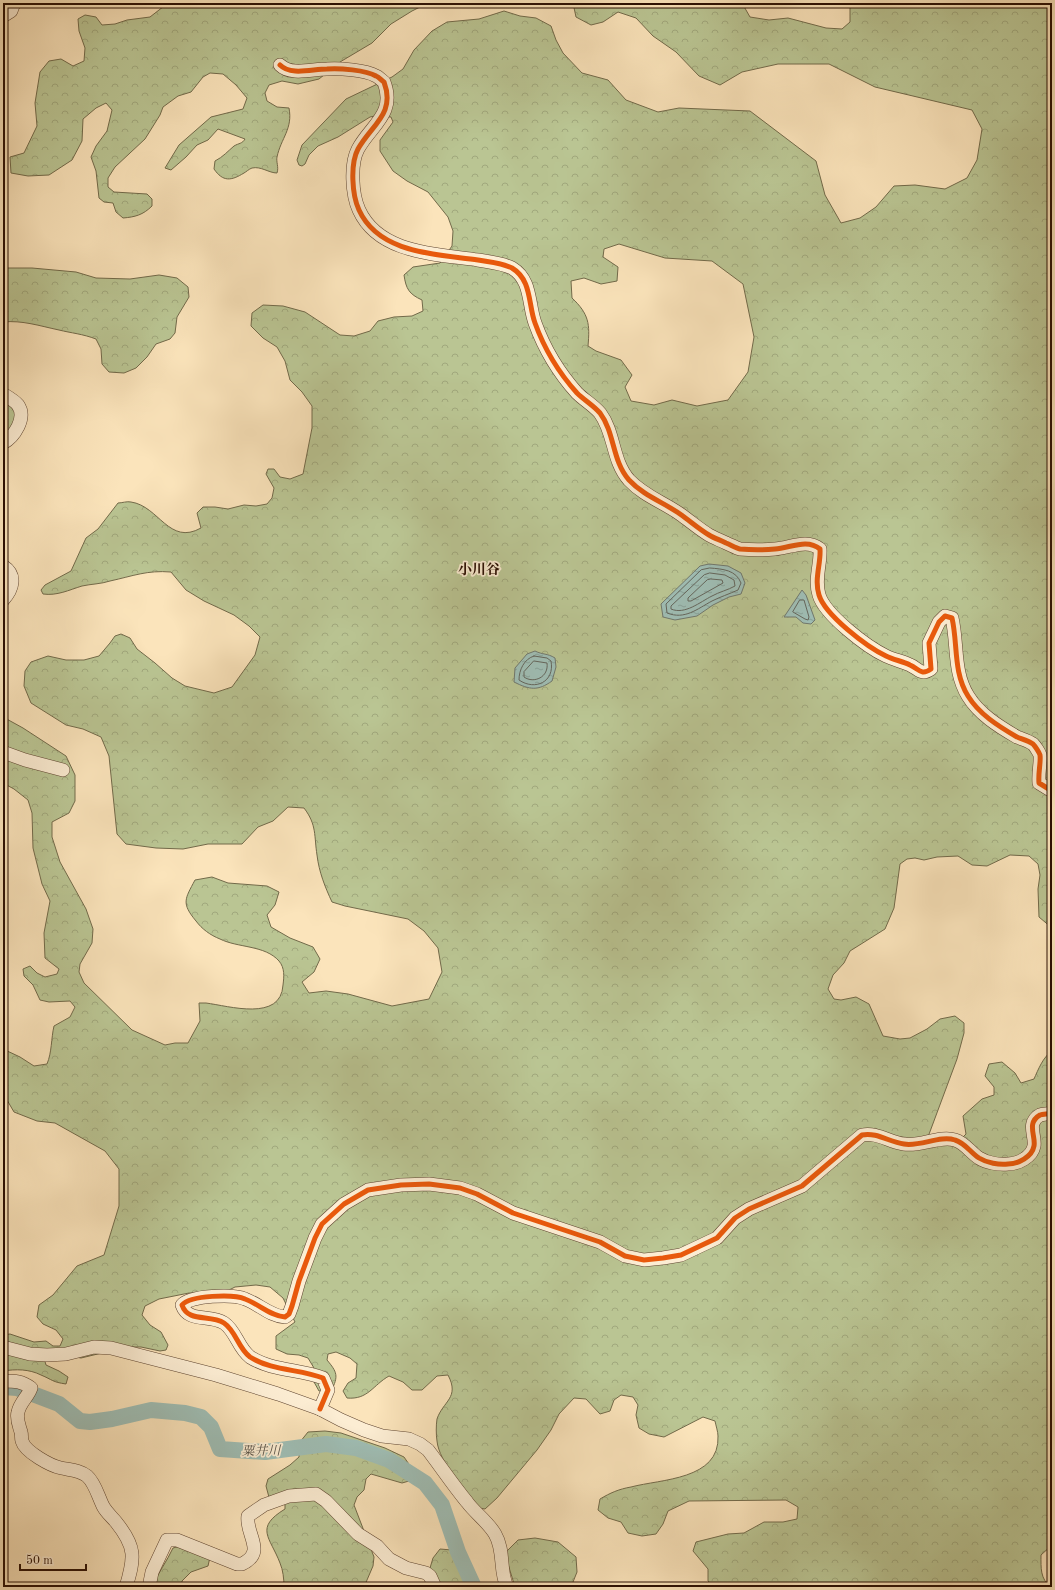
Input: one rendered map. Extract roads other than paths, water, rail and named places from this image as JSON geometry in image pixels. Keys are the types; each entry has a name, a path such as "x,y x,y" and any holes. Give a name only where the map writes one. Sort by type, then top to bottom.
{"street":[{"path":"3,16 11,10 14,3"},
{"path":"280,65 285,70 294,71 329,68 368,72 377,76 384,82 387,105 384,114 358,148 353,160 353,188 357,207 361,215 373,229 384,238 411,250 497,263 511,268 520,274 528,288 534,321 546,349 577,393 599,413 608,429 617,461 627,478 640,491 679,513 708,535 739,549 776,549 802,544 815,544 820,549 817,576 818,594 823,605 855,636 886,656 911,665 922,672 926,672 931,669 930,643 939,622 945,616 952,618 955,632 956,661 959,676 967,695 979,710 990,720 1033,744 1040,754 1038,772 1039,782 1052,791"},
{"path":"3,394 18,405 20,419 10,439 3,443"},
{"path":"3,566 11,574 12,580 9,594 3,600"},
{"path":"3,752 25,760 63,770"},
{"path":"320,1409 328,1390 323,1378 260,1362 242,1350 230,1329 224,1323 211,1318 191,1316 184,1309 182,1304 185,1301 201,1297 236,1296 245,1298 274,1315 285,1317 289,1314 314,1238 322,1224 344,1204 368,1190 401,1185 422,1184 460,1188 477,1194 513,1213 600,1242 625,1256 644,1260 663,1258 681,1254 717,1238 735,1218 749,1209 802,1186 862,1135 875,1135 904,1144 920,1144 954,1139 966,1145 979,1158 993,1164 1009,1164 1023,1160 1031,1153 1034,1145 1032,1130 1034,1121 1040,1115 1052,1113"},
{"path":"3,1348 30,1354 47,1355 66,1354 94,1347 111,1348 216,1375 278,1394 320,1409 340,1420 364,1430 382,1436 409,1439 420,1444 428,1450 467,1502 495,1533 501,1549 503,1579 507,1587"},
{"path":"3,1381 16,1381 24,1383 31,1388 29,1394 22,1401 17,1417 22,1433 22,1442 29,1452 59,1468 80,1472 87,1476 92,1482 104,1507 127,1536 131,1546 133,1562 126,1587"},
{"path":"149,1587 152,1572 167,1540 177,1540 237,1564 242,1564 251,1556 254,1548 254,1542 247,1522 248,1516 264,1505 289,1496 316,1494 326,1501 358,1534 377,1546 389,1559 406,1568 426,1573 430,1576 435,1587"}],"water":[{"path":"709,564 728,566 741,573 745,583 741,594 729,597 713,605 697,616 675,620 663,617 661,604 700,566"},
{"path":"802,590 806,595 815,620 811,624 803,623 796,617 784,617"},
{"path":"535,651 555,658 556,667 552,681 538,688 529,688 514,682 515,668 527,654"}],"waterway":[{"name":"粟井川","path":"3,1387 17,1388 59,1404 80,1421 90,1422 112,1419 151,1410 185,1413 201,1417 211,1427 220,1449 265,1452 326,1444 356,1448 389,1460 425,1483 442,1505 458,1552 474,1587"}],"district":[{"name":"小川谷","path":"479,569"}]}
